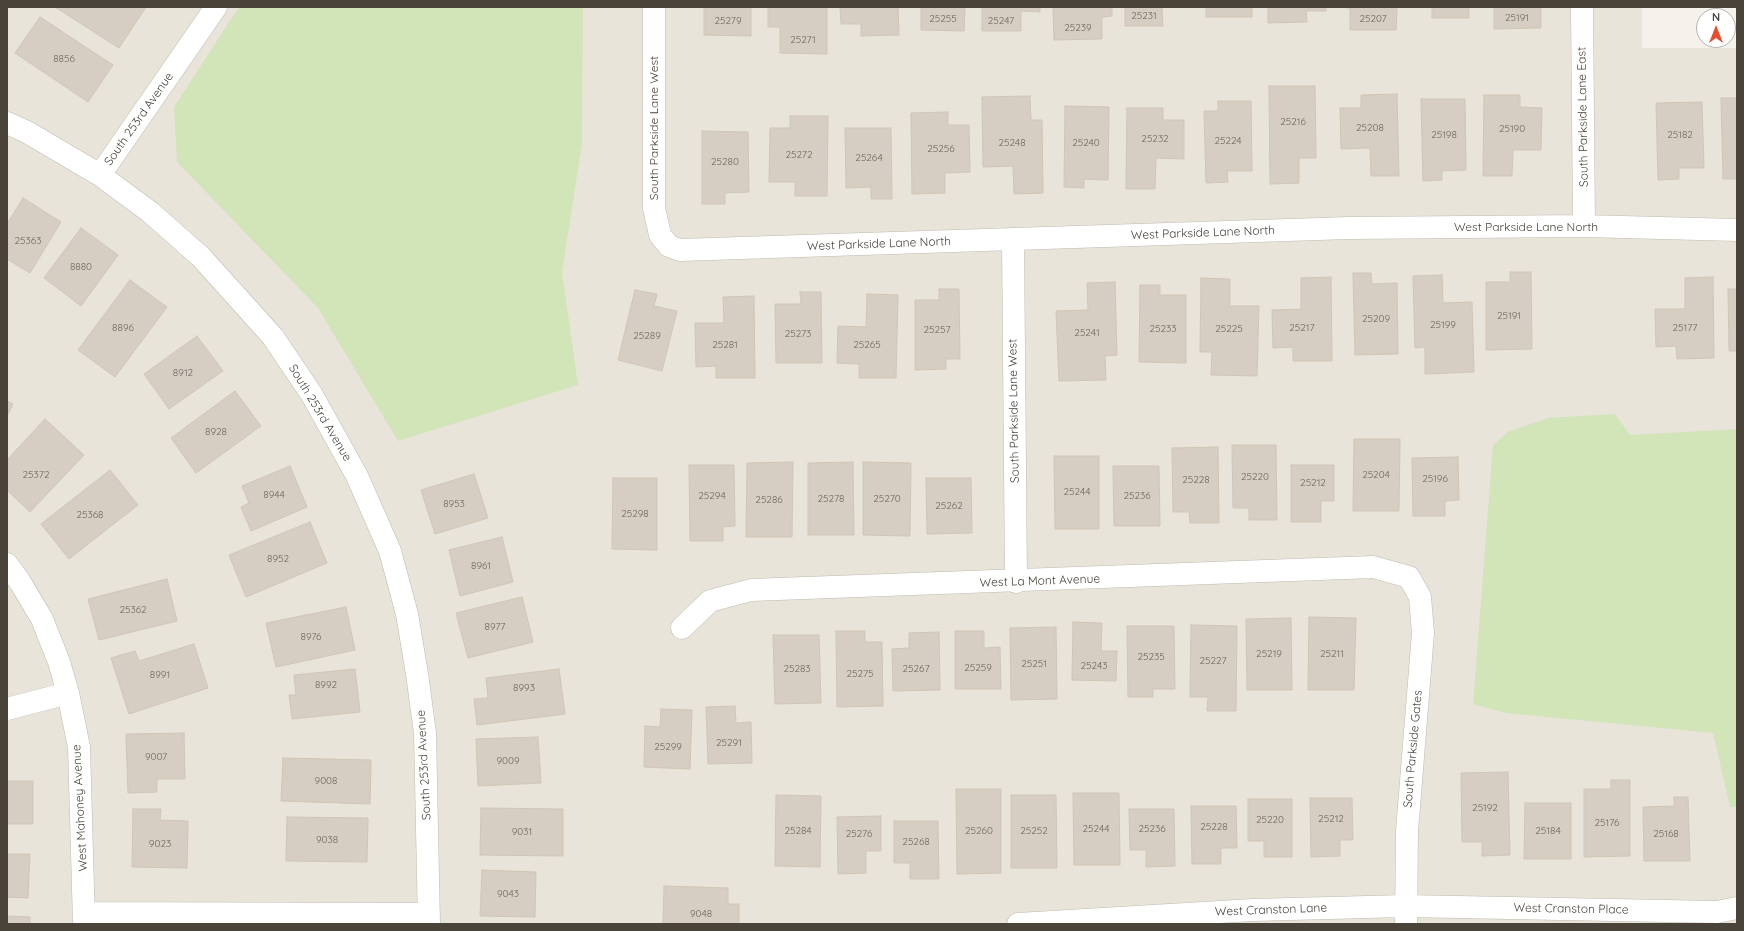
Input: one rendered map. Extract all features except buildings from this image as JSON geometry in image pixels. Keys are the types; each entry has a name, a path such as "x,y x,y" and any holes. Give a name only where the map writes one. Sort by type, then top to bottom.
{"street":[{"name":"South 253rd Avenue","path":"216,7 100,176 150,212 201,257 273,337 312,395 357,476 390,551 406,614 417,674 425,734 429,919"},
{"name":"South Parkside Lane West","path":"654,7 654,208 660,234 669,246"},
{"name":"South Parkside Lane East","path":"1582,7 1584,226"},
{"path":"7,123 27,132 100,176"},
{"name":"West Parkside Lane North","path":"669,246 680,250 692,250 1349,228 1584,226 1737,230"},
{"name":"South Parkside Lane West","path":"1012,239 1016,582"},
{"name":"West Mahoney Avenue","path":"7,564 20,582 42,619 59,662 68,693 79,747 84,919"},
{"name":"West La Mont Avenue","path":"682,628 710,602 751,590 1016,582 1373,567 1409,577"},
{"name":"South Parkside Gates","path":"1405,915 1407,831 1423,633 1420,597 1409,577"},
{"path":"7,709 68,693"},
{"name":"West Cranston Place","path":"1405,915 1717,912 1737,908"},
{"name":"West Cranston Lane","path":"1018,924 1253,910 1405,915"},
{"path":"84,919 429,919"}],"shaded area":[{"path":"7,7 1642,7 1642,48 1737,48 1737,924 7,924"}],"green space":[{"path":"239,7 583,7 582,143 562,272 578,385 398,441 318,308 177,162 174,107"},
{"path":"1615,414 1630,435 1737,429 1737,807 1730,807 1713,733 1506,713 1473,704 1493,445 1508,432 1548,418"}]}
